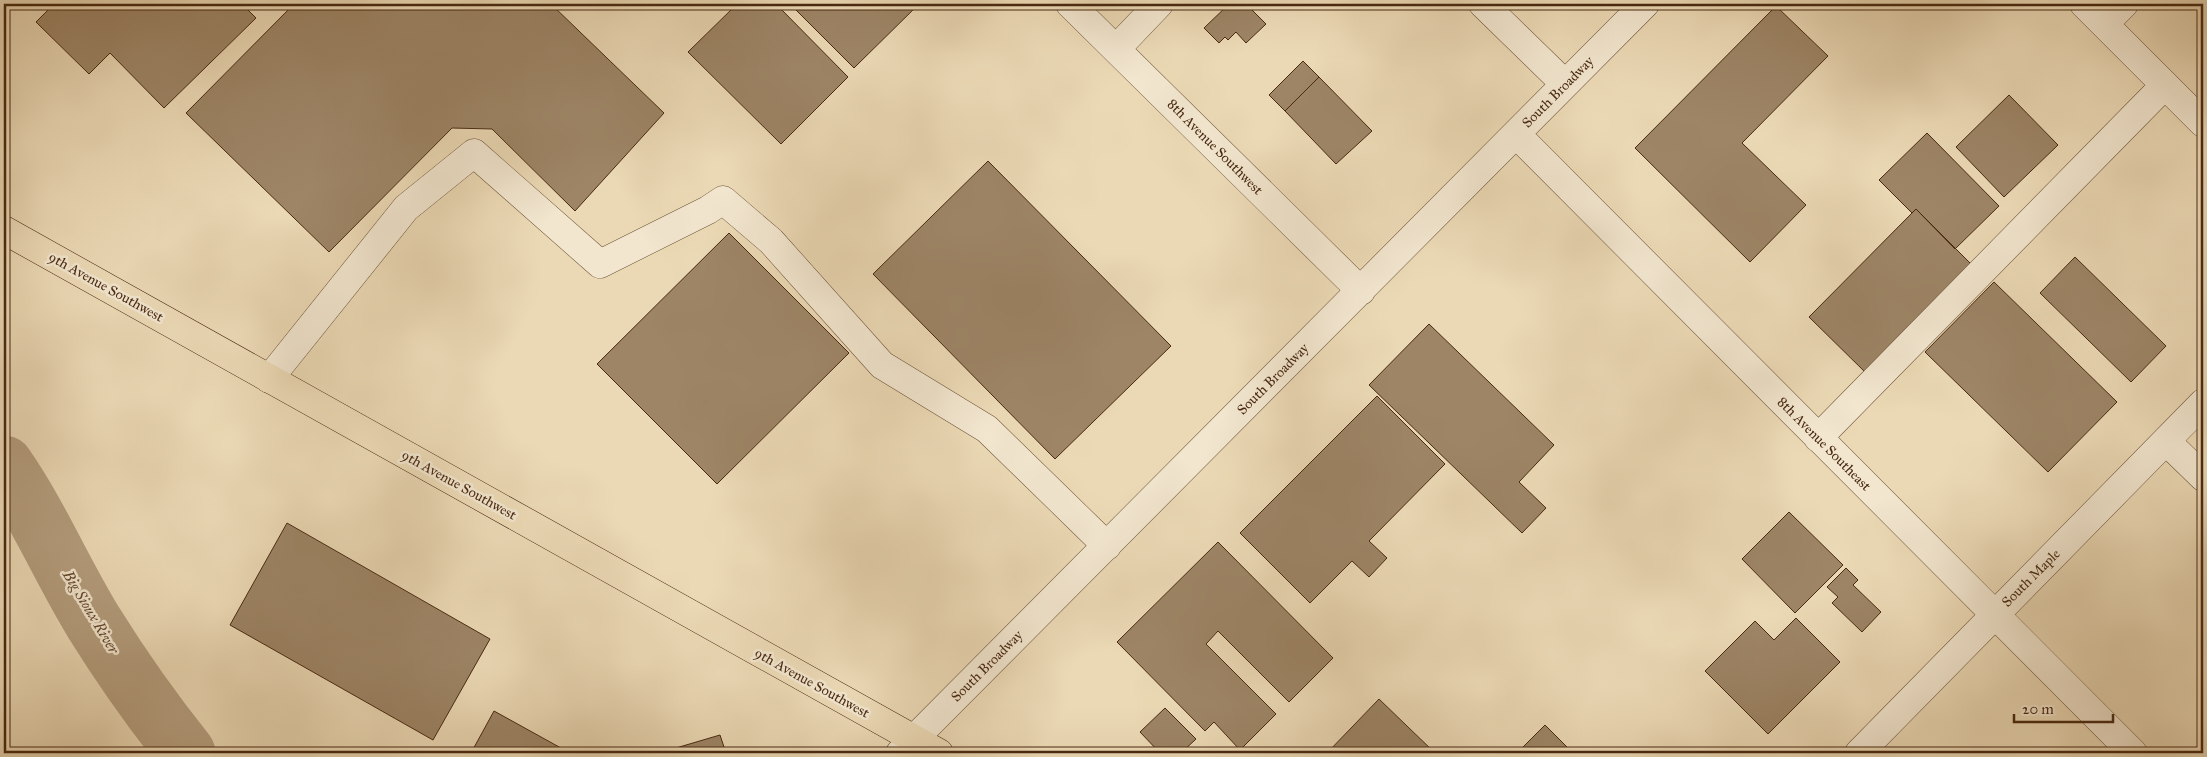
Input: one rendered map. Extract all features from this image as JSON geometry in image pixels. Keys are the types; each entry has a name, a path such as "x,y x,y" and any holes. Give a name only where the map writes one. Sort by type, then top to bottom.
{"main road":[{"name":"9th Avenue Southwest","path":"4,230 269,379 907,746 939,753"}],"street":[{"name":"8th Avenue Southwest","path":"1070,4 1360,290"},
{"path":"1116,49 1160,4"},
{"path":"1483,4 1565,84"},
{"name":"South Broadway","path":"907,746 1645,4"},
{"path":"2084,4 2203,123"},
{"path":"2104,24 2124,4"},
{"path":"1818,438 2165,85"},
{"name":"8th Avenue Southeast","path":"1516,134 2133,753"},
{"path":"269,379 406,208 474,153 600,264 708,210 723,200 771,241 882,365 987,429 1106,546"},
{"name":"South Maple","path":"1859,753 2203,403"},
{"path":"2166,441 2203,477"}],"building":[{"path":"54,4 242,4 256,18 164,108 110,53 89,74 36,22"},
{"path":"294,4 551,4 664,113 575,211 492,129 452,128 329,252 186,113"},
{"path":"737,4 776,4 848,77 781,144 688,52"},
{"path":"790,4 919,4 854,68"},
{"path":"1229,4 1246,4 1266,24 1246,43 1236,32 1228,40 1225,37 1219,43 1204,28"},
{"path":"2194,4 2203,4 2203,13"},
{"path":"1776,6 1828,56 1742,143 1806,205 1750,262 1635,148"},
{"path":"1303,61 1319,77 1285,111 1269,95"},
{"path":"1319,77 1372,131 1336,164 1285,111"},
{"path":"2009,95 2058,145 2004,197 1956,147"},
{"path":"1927,133 1999,206 1955,249 1916,209 1912,213 1879,180"},
{"path":"988,161 1171,346 1055,459 873,274"},
{"path":"1916,209 1972,265 1866,373 1809,317"},
{"path":"729,233 849,353 717,484 597,364"},
{"path":"2075,257 2166,346 2131,382 2040,293"},
{"path":"1994,282 2117,402 2048,472 1925,352"},
{"path":"1429,324 1554,445 1519,482 1546,508 1522,533 1369,385"},
{"path":"1377,396 1445,464 1369,541 1387,558 1369,577 1352,561 1310,603 1240,533"},
{"path":"1789,512 1843,565 1795,613 1742,559"},
{"path":"287,523 490,639 433,740 230,625"},
{"path":"1218,542 1333,658 1289,702 1218,631 1206,644 1276,714 1240,750 1214,722 1205,731 1117,642"},
{"path":"1846,568 1858,580 1853,585 1881,612 1862,632 1832,603 1838,597 1827,587"},
{"path":"1796,618 1840,662 1768,734 1705,671 1755,621 1774,640"},
{"path":"1379,699 1435,753 1327,753"},
{"path":"1165,708 1196,739 1181,753 1160,753 1140,732"},
{"path":"494,711 570,753 471,753"},
{"path":"1545,725 1573,753 1517,753"},
{"path":"720,735 726,753 659,753"}],"waterway":[{"name":"Big Sioux River","path":"4,465 28,503 94,623 138,690 186,753"}]}
